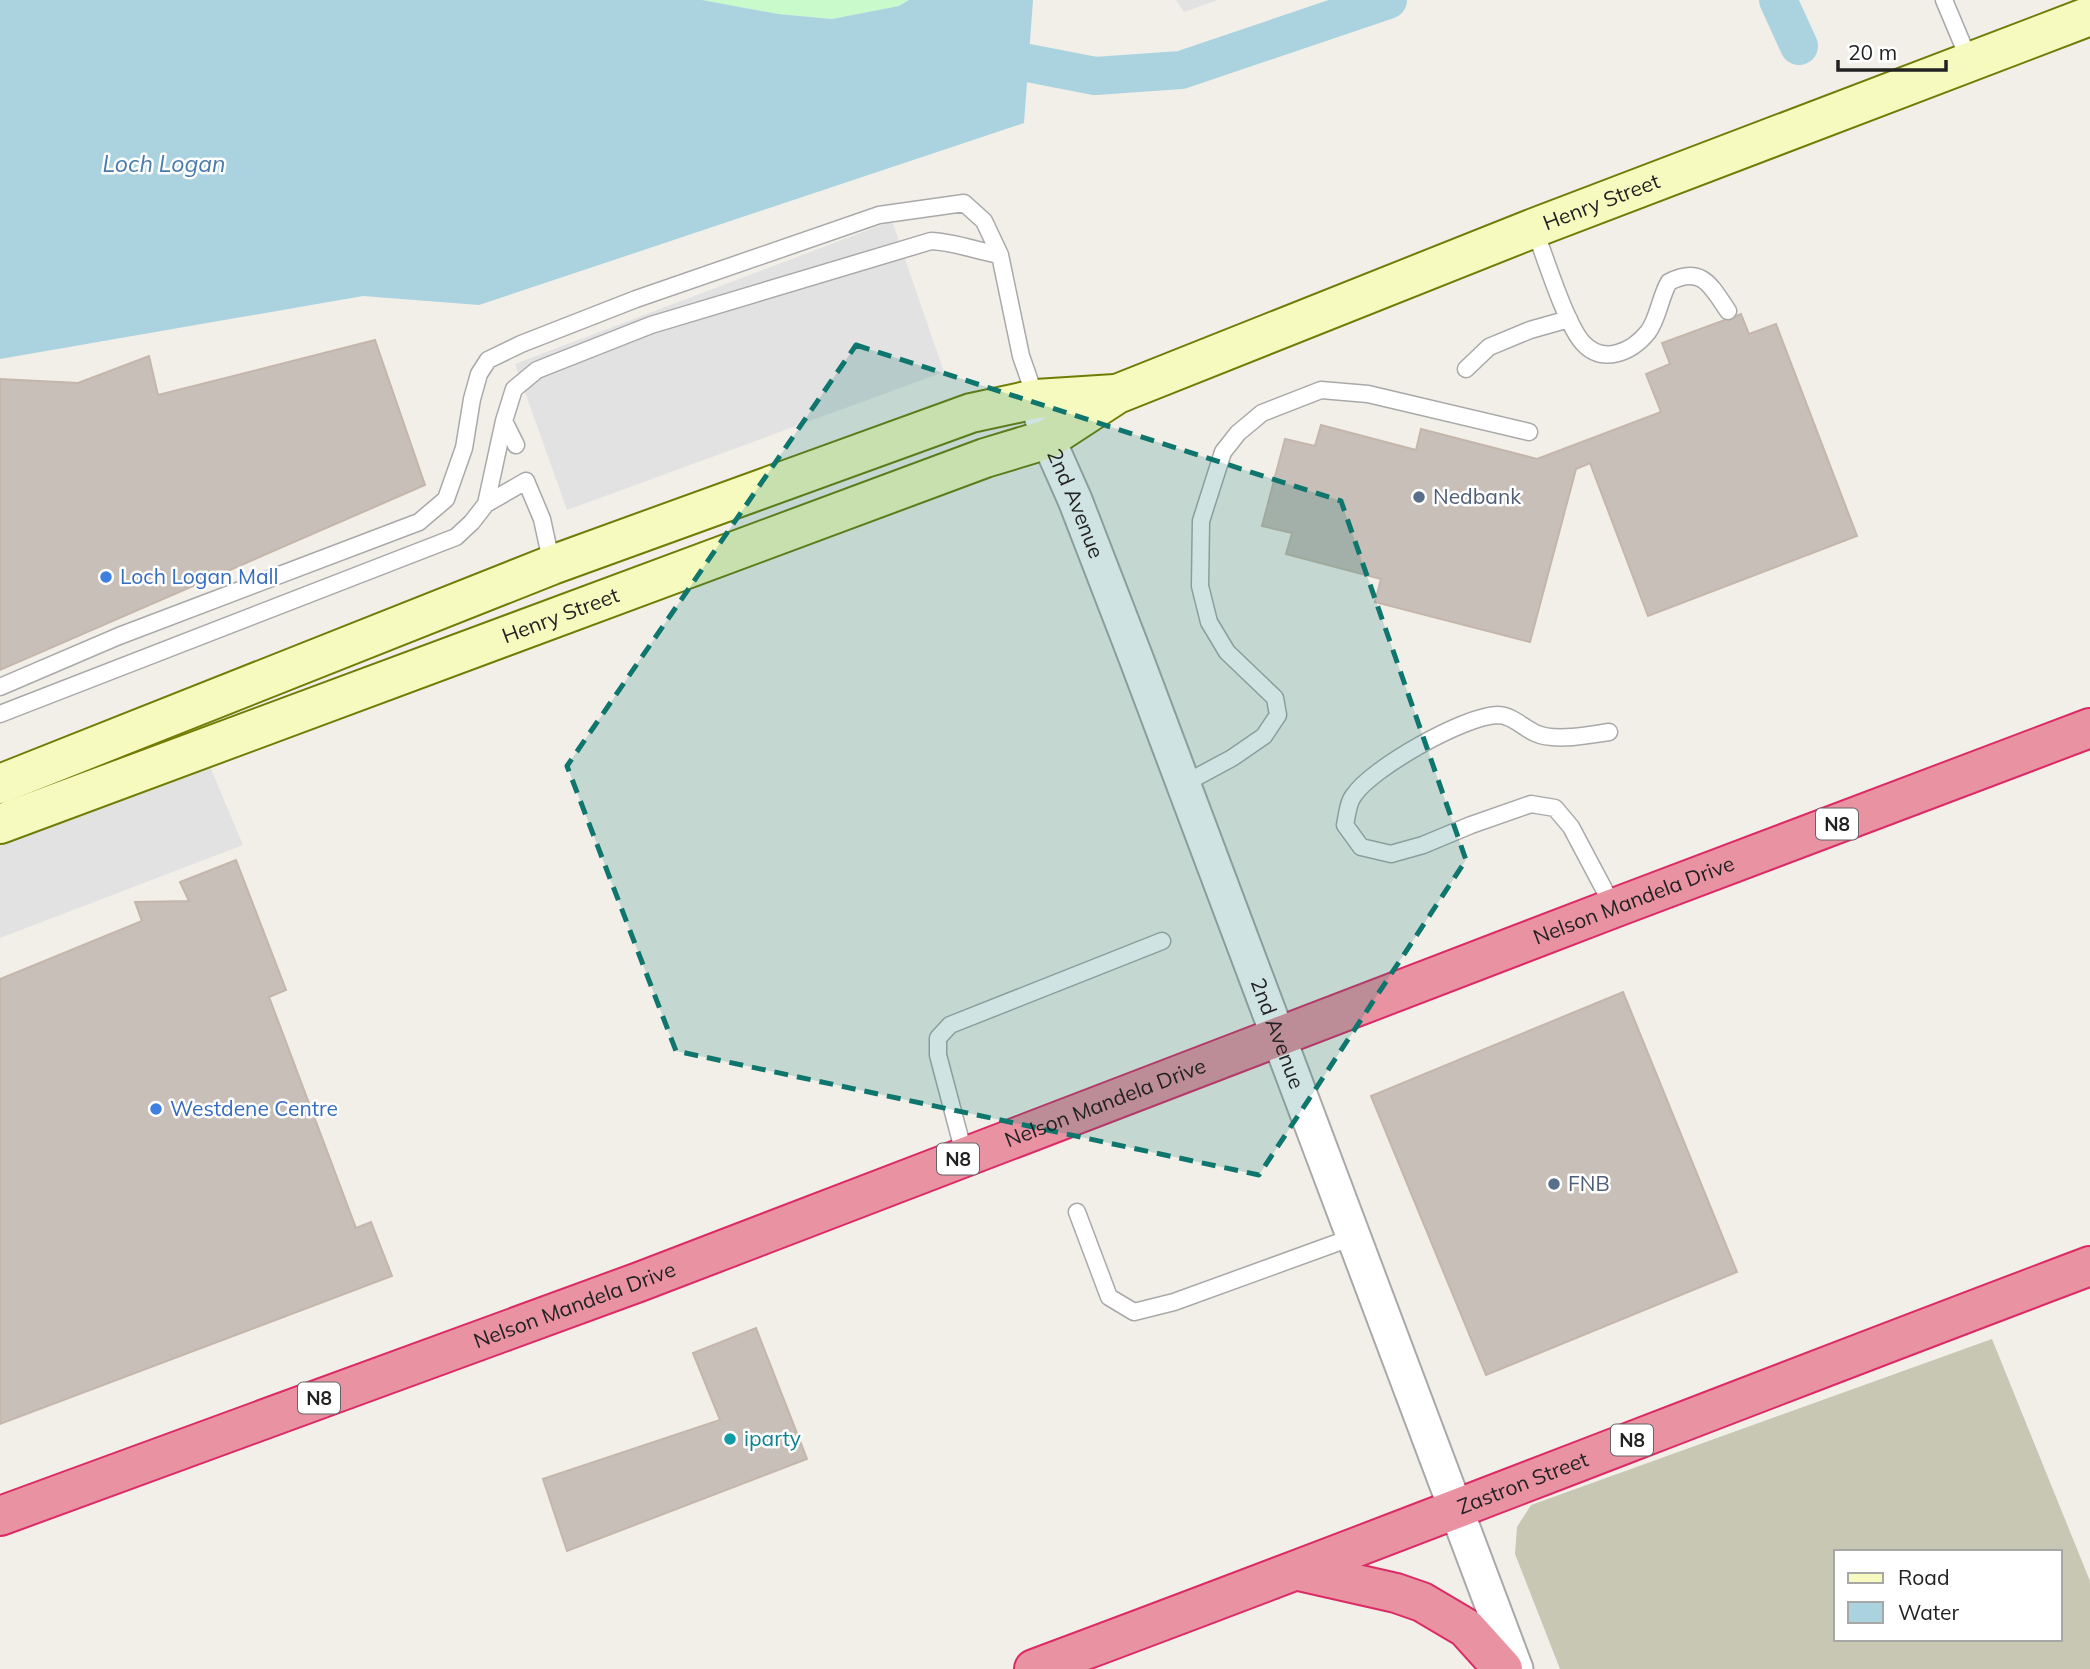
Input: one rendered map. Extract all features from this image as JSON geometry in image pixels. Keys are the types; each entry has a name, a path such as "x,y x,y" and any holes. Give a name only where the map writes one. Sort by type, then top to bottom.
{"highway":[{"name":"Nelson Mandela Drive","path":"0,1516 626,1287 2090,728"},
{"name":"Zastron Street","path":"1034,1669 1298,1571 1455,1508 2090,1266"},
{"path":"1298,1571 1395,1593 1422,1602 1466,1628 1503,1669"}],"street":[{"name":"Henry Street","path":"0,824 985,458 1048,439 1117,394 1534,228 2090,16"},
{"name":"Henry Street","path":"0,784 552,565 971,413 1036,399 1117,394"},
{"name":"2nd Avenue","path":"1036,399 1048,439 1074,500 1516,1669"}],"lane":[{"path":"1944,0 1970,62"},
{"path":"0,687 119,636 419,522 446,499 464,448 479,374 488,360 521,344 636,299 879,215 964,203 984,221 1000,255 1021,356 1036,399"},
{"path":"1534,228 1569,319 1583,343 1600,354 1619,354 1635,346 1650,330 1669,282 1683,275 1698,276 1728,311"},
{"path":"486,504 504,421 514,389 537,370 650,325 931,241 951,242 1000,255"},
{"path":"1466,369 1489,347 1530,330 1569,319"},
{"path":"1182,785 1232,758 1264,736 1278,715 1275,698 1227,652 1209,622 1199,586 1201,521 1223,452 1238,433 1262,413 1321,390 1368,394 1529,432"},
{"path":"504,421 516,445"},
{"path":"0,714 456,537 486,504 526,481 542,519 552,565"},
{"path":"1609,732 1577,737 1537,734 1512,718 1497,715 1475,720 1410,750 1377,771 1353,796 1345,825 1361,847 1391,854 1423,845 1531,804 1555,808 1571,827 1614,908"},
{"path":"965,1157 938,1055 938,1038 950,1025 1162,941"},
{"path":"1077,1212 1109,1297 1134,1312 1174,1303 1353,1237"}],"highlighted area":[{"path":"856,345 1341,501 1466,860 1259,1175 676,1051 567,766"}],"shaded area":[{"path":"1176,0 1218,0 1184,12"},
{"path":"892,221 944,372 567,510 515,364"},
{"path":"208,762 243,845 0,938 0,838"},
{"path":"1992,1339 2090,1581 2090,1669 1560,1669 1515,1554 1517,1527 1531,1505"}],"green space":[{"path":"702,0 909,0 899,6 832,19 778,14"}],"water":[{"name":"Loch Logan","path":"0,0 702,0 778,14 832,19 899,6 909,0 1033,0 1024,123 479,305 363,296 0,359"}],"building":[{"name":"Nedbank","path":"1741,314 1749,334 1776,324 1857,536 1648,616 1590,463 1576,469 1530,642 1375,602 1381,579 1286,554 1292,533 1262,526 1285,439 1315,446 1321,425 1416,450 1421,429 1537,459 1661,412 1646,374 1670,364 1662,343"},
{"name":"Loch Logan Mall","path":"375,340 425,485 0,670 0,379 78,383 149,356 158,395"},
{"name":"Westdene Centre","path":"236,860 286,990 269,997 356,1228 371,1222 392,1276 0,1424 0,979 142,921 135,902 189,901 180,882"},
{"name":"FNB","path":"1623,992 1737,1272 1486,1375 1371,1096"},
{"name":"iparty","path":"756,1328 807,1459 567,1551 543,1479 720,1420 693,1353"}],"waterway":[{"path":"1028,63 1095,76 1181,70 1388,0"},
{"path":"1778,0 1799,46"}],"place":[{"name":"Nedbank","path":"1419,497"},
{"name":"Loch Logan Mall","path":"106,577"},
{"name":"Westdene Centre","path":"156,1109"},
{"name":"FNB","path":"1554,1184"},
{"name":"iparty","path":"730,1439"}]}
